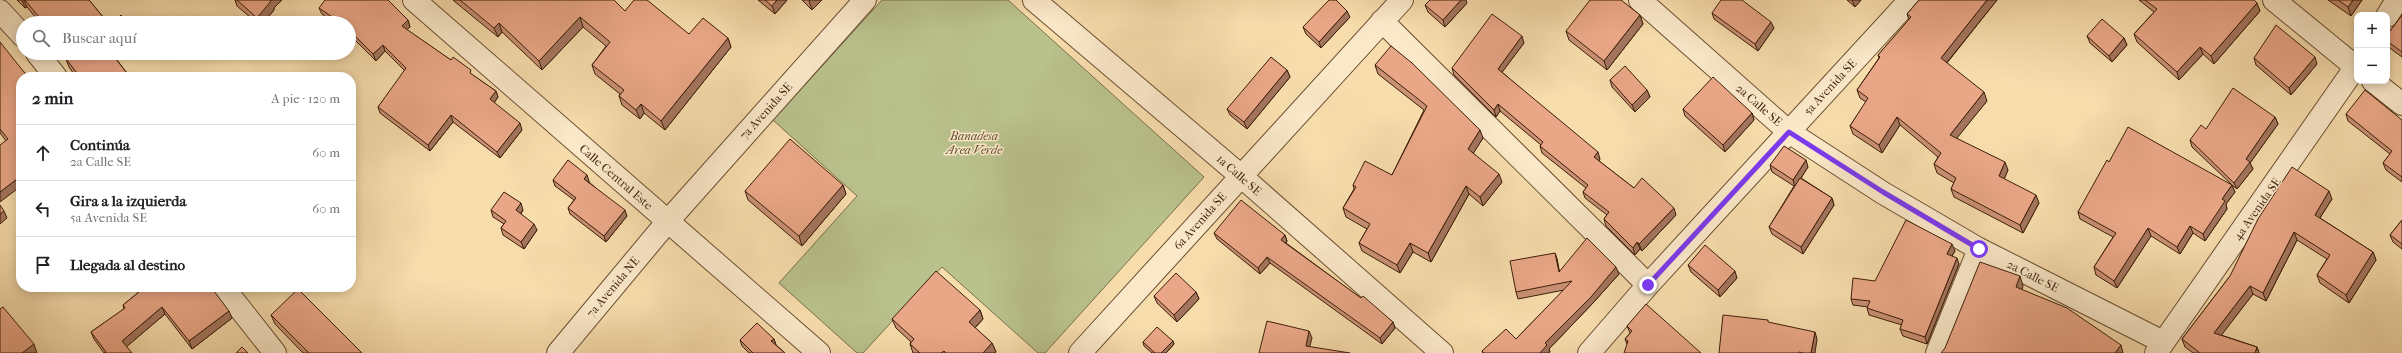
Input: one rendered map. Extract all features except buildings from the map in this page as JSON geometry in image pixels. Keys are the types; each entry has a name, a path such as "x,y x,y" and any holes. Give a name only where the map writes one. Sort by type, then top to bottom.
{"street":[{"name":"Calle Central Este","path":"414,0 819,353"},
{"name":"7a Avenida SE","path":"668,221 865,0"},
{"name":"1a Calle SE","path":"1034,0 1241,176 1442,353"},
{"name":"6a Avenida SE","path":"1080,353 1402,0"},
{"name":"2a Calle SE","path":"1640,0 1789,132 1883,192 1979,249 2160,348"},
{"name":"5a Avenida SE","path":"1589,353 1648,285 1910,0"},
{"path":"2274,0 2354,65"},
{"path":"2390,12 2397,0"},
{"path":"0,11 16,28"},
{"path":"1382,22 1648,285"},
{"path":"43,60 52,72"},
{"name":"4a Avenida SE","path":"2160,348 2354,71"},
{"path":"2377,84 2402,104"},
{"name":"7a Avenida NE","path":"558,353 668,221"},
{"path":"1937,353 1979,249"},
{"path":"227,292 275,353"}],"green space":[{"name":"Banadesa Area Verde","path":"882,0 1008,0 1204,177 1045,353 1038,353 942,267 863,353 857,353 779,283 857,196 773,120"}],"route":[{"path":"1648,285 1789,132 1883,192 1979,249"}]}
